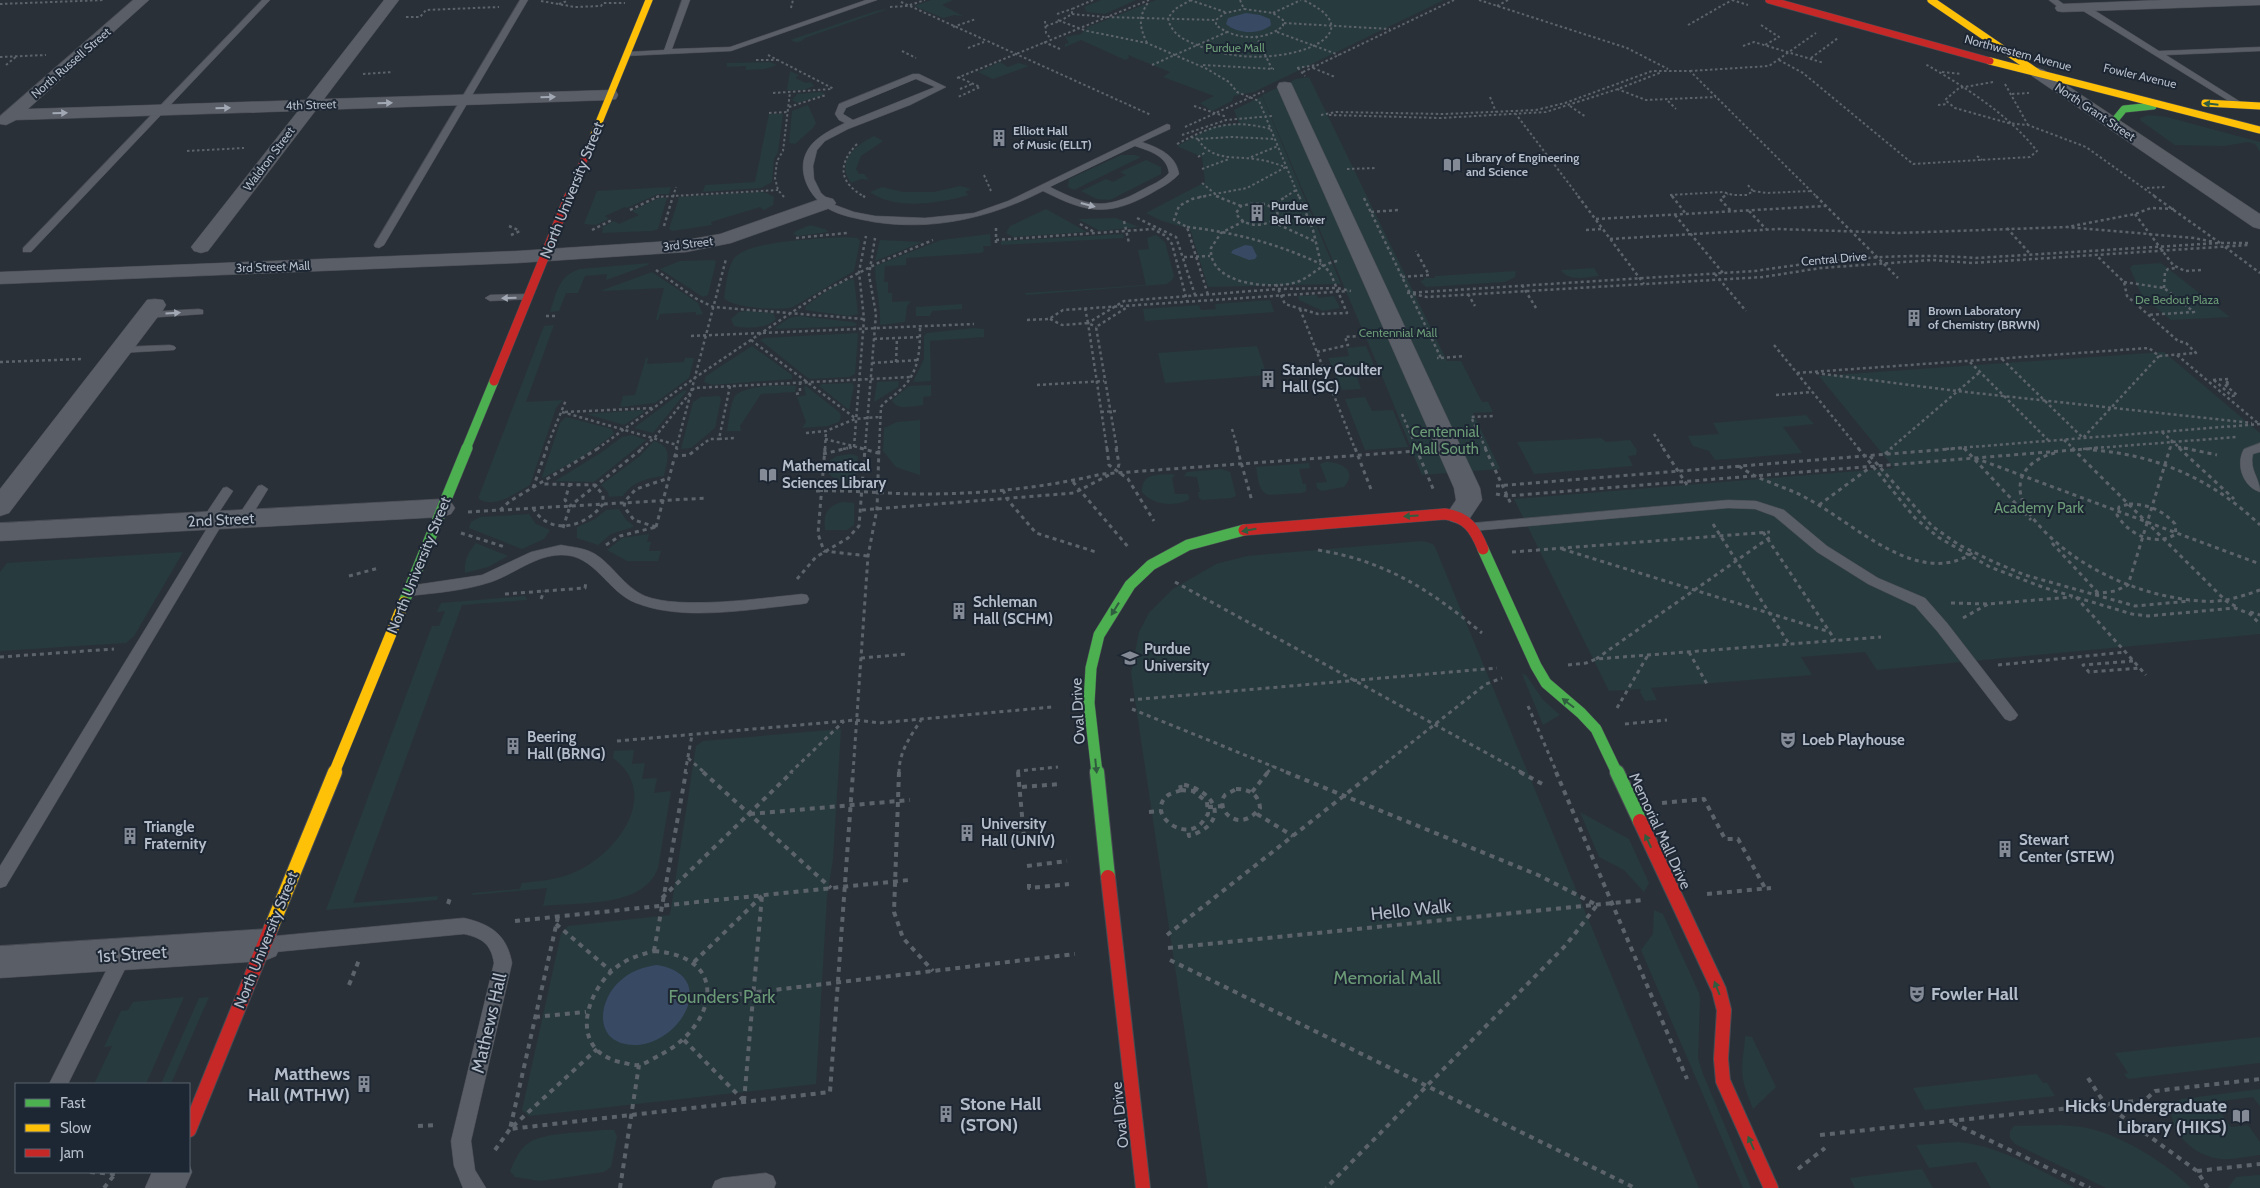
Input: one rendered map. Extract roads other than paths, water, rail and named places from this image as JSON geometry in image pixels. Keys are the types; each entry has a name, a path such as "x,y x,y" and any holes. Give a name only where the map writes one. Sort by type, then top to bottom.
{"street":[{"name":"North Russell Street","path":"6,120 142,0"},
{"name":"Waldron Street","path":"201,247 392,0"},
{"name":"North University Street","path":"190,1128 649,0"},
{"name":"Northwestern Avenue","path":"1769,0 2162,106 2257,129"},
{"name":"Northwestern Avenue","path":"1802,0 2017,59"},
{"name":"North Grant Street","path":"1931,0 2115,126 2257,218"},
{"path":"2060,5 2083,7 2260,1"},
{"name":"Fowler Avenue","path":"2017,59 2161,96 2191,101 2260,107"},
{"path":"1284,84 1467,488 1469,500 1466,521"},
{"name":"4th Street","path":"6,120 161,110 610,95"},
{"path":"2115,126 2115,120 2124,109 2132,106 2162,106"},
{"path":"2257,129 2244,123 2240,116 2260,107"},
{"name":"3rd Street","path":"545,254 708,243 826,203"},
{"name":"3rd Street Mall","path":"0,278 512,257 545,254"},
{"path":"0,507 151,310"},
{"name":"2nd Street","path":"0,532 442,508"},
{"name":"Oval Drive","path":"1143,1188 1089,703 1091,668 1098,635 1130,585 1151,565 1188,544 1223,534 1258,528 1430,515 1466,521"},
{"name":"Memorial Mall Drive","path":"1466,521 1546,683 1582,713 1596,729 1719,990 1724,1010 1721,1059 1723,1080 1771,1188"},
{"name":"1st Street","path":"0,962 264,945"},
{"path":"165,1188 172,1173"}],"lane":[{"path":"27,250 266,0"},
{"path":"667,52 686,0"},
{"path":"628,54 723,50 746,44 873,0"},
{"path":"378,245 522,3"},
{"path":"2083,7 2244,106"},
{"path":"2157,52 2260,49"},
{"path":"853,124 838,114 842,106 916,76 942,87 853,124 824,139 816,146 810,157 808,170 810,183 816,194 826,203 857,215 887,220 921,222 965,218 990,211 1171,128"},
{"path":"1042,187 1089,206 1102,208 1115,206 1169,179 1174,174 1173,165 1168,159 1152,149 1135,143"},
{"path":"490,298 528,297"},
{"path":"151,310 199,312"},
{"path":"120,350 170,348"},
{"path":"2260,447 2248,452 2244,460 2246,471 2260,488"},
{"path":"0,881 141,648 223,520 262,489"},
{"path":"223,520 227,491"},
{"path":"1466,521 1728,504 1756,505 1779,513 1822,549 1873,581 1920,602 2010,715"},
{"path":"408,590 462,585 539,554 563,550 582,552 639,599 656,604 678,607 802,599"},
{"name":"Mathews Hall","path":"264,945 464,926 480,929 494,939 502,950 503,963 461,1141 462,1162 469,1180 476,1188"},
{"path":"58,1083 123,954"},
{"path":"722,1188 766,1183"}],"water":[{"path":"1246,13 1270,19 1271,25 1255,32 1248,32 1236,30 1226,24 1228,18"},
{"path":"1245,245 1252,246 1257,256 1255,259 1249,260 1231,253 1233,250"},
{"path":"657,965 677,972 688,984 690,998 685,1013 675,1027 660,1038 643,1044 625,1044 615,1040 608,1034 603,1016 604,1007 613,988 633,972"}],"place":[{"name":"Elliott Hall of Music (ELLT)","path":"999,138"},
{"name":"Library of Engineering and Science","path":"1452,165"},
{"name":"Purdue Bell Tower","path":"1257,213"},
{"name":"Brown Laboratory of Chemistry (BRWN)","path":"1914,318"},
{"name":"Stanley Coulter Hall (SC)","path":"1268,379"},
{"name":"Mathematical Sciences Library","path":"768,475"},
{"name":"Schleman Hall (SCHM)","path":"959,611"},
{"name":"Purdue University","path":"1130,658"},
{"name":"Loeb Playhouse","path":"1788,740"},
{"name":"Beering Hall (BRNG)","path":"513,746"},
{"name":"University Hall (UNIV)","path":"967,833"},
{"name":"Triangle Fraternity","path":"130,836"},
{"name":"Stewart Center (STEW)","path":"2005,849"},
{"name":"Fowler Hall","path":"1917,994"},
{"name":"Matthews Hall (MTHW)","path":"364,1084"},
{"name":"Stone Hall (STON)","path":"946,1114"},
{"name":"Hicks Undergraduate Library (HIKS)","path":"2241,1116"}],"park label":[{"name":"Purdue Mall","path":"1235,48"},
{"name":"De Bedout Plaza","path":"2177,300"},
{"name":"Centennial Mall","path":"1398,333"},
{"name":"Centennial Mall South","path":"1445,440"},
{"name":"Academy Park","path":"2039,508"},
{"name":"Memorial Mall","path":"1387,978"},
{"name":"Founders Park","path":"722,997"}]}
